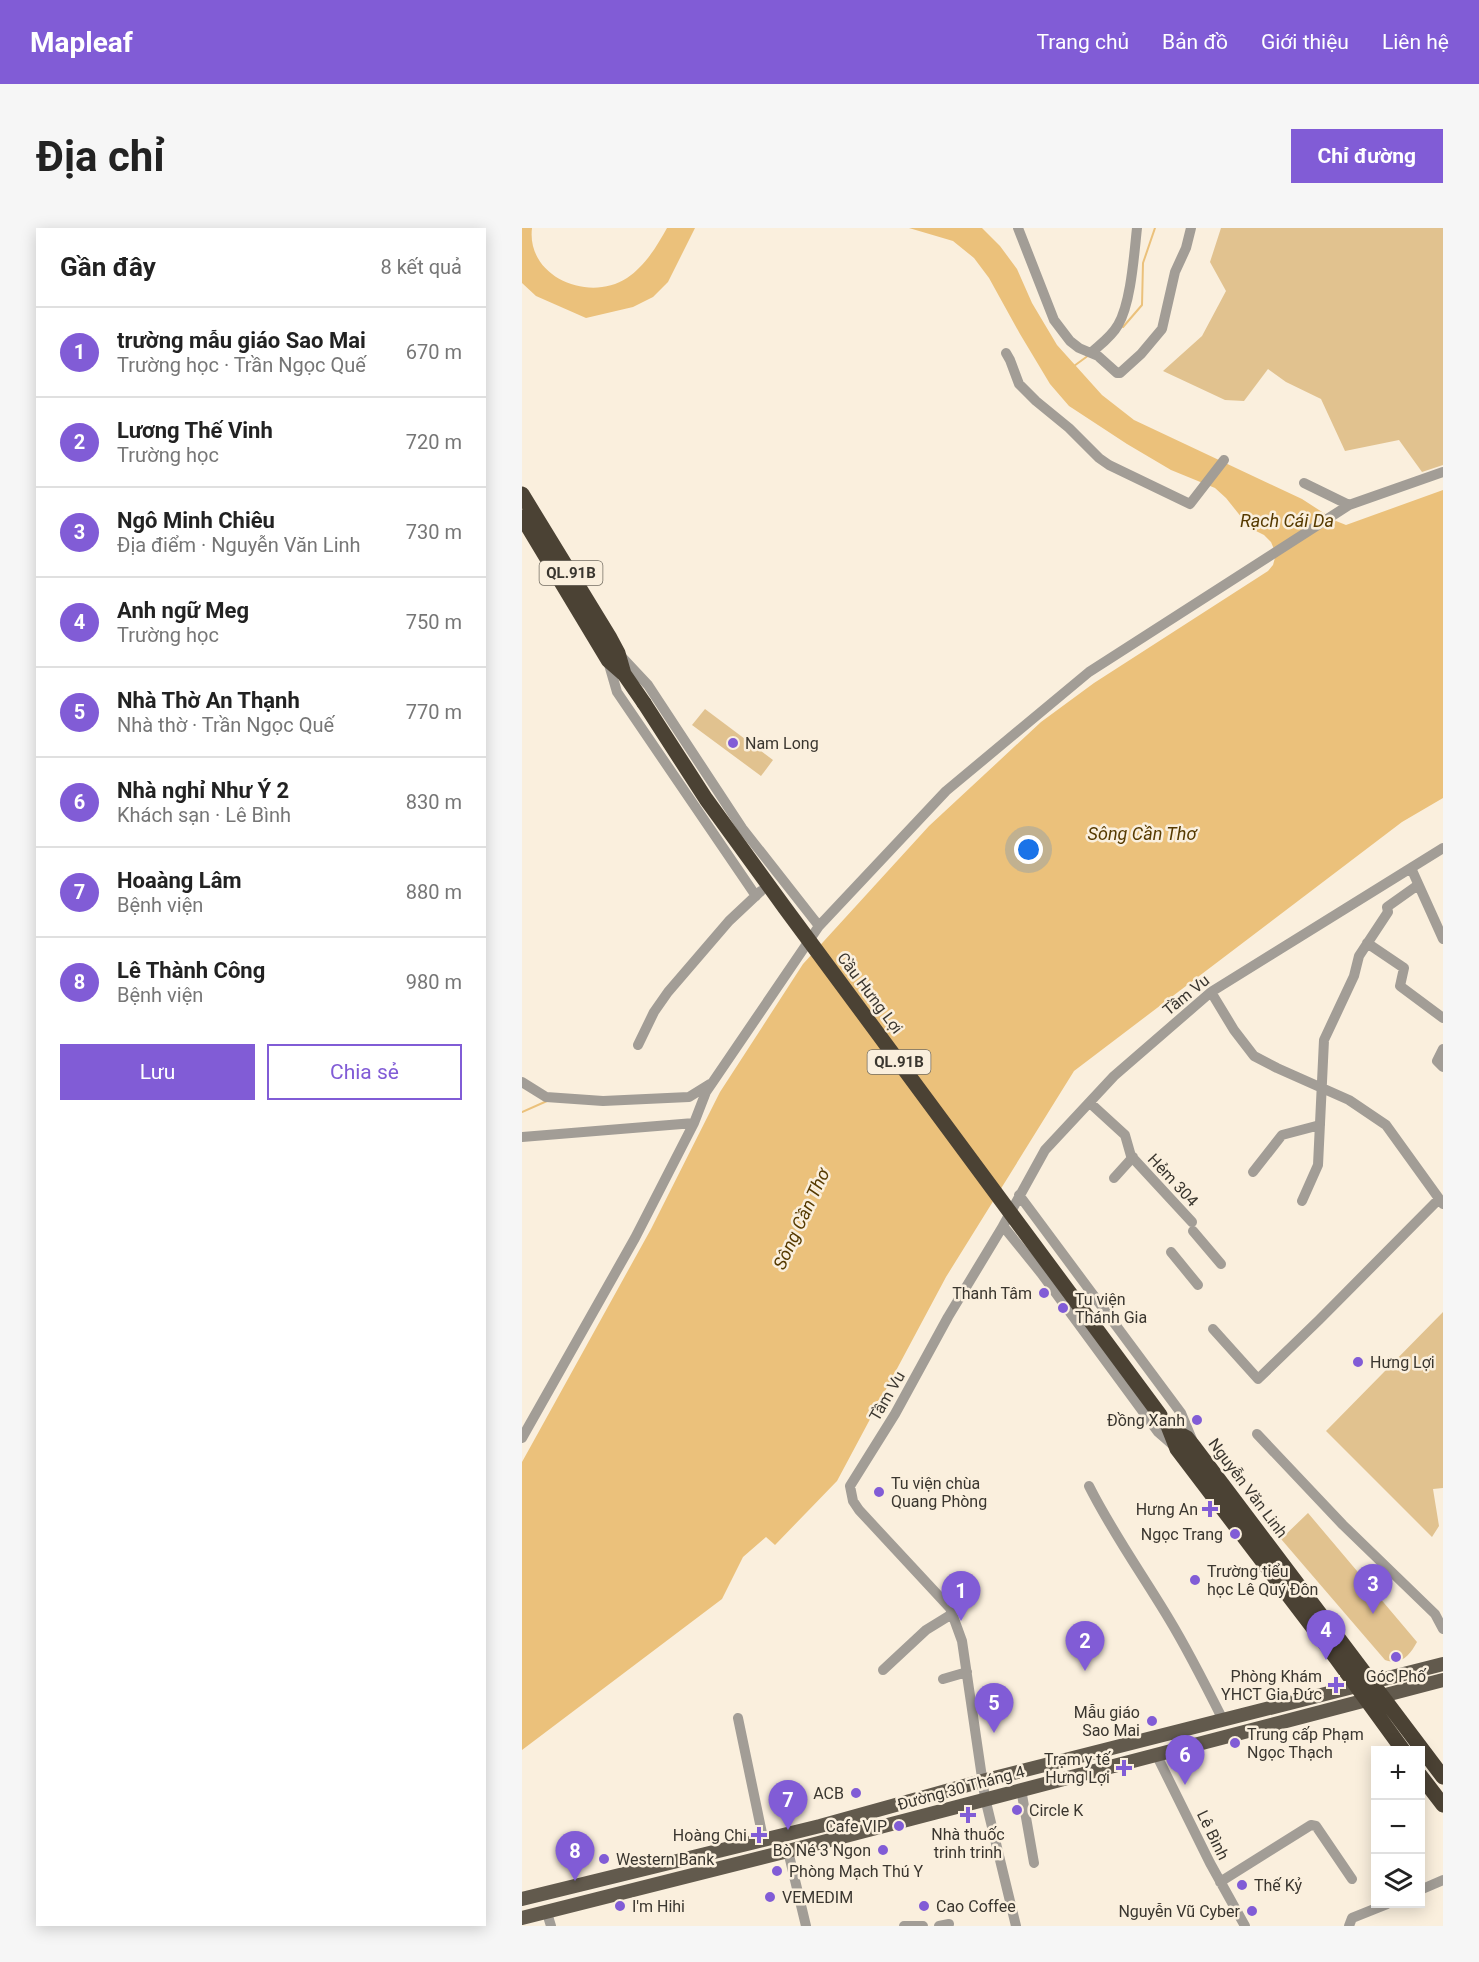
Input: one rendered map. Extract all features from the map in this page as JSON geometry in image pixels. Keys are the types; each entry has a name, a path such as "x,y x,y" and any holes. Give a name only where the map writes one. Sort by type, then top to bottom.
{"highway":[{"name":"QL.91B","path":"522,494 547,546 613,656"},
{"name":"QL.91B","path":"522,517 547,546"},
{"name":"Cầu Hưng Lợi","path":"613,656 706,798 785,908 1160,1415"},
{"name":"Nguyễn Văn Linh","path":"1160,1415 1170,1429 1177,1449 1400,1746"},
{"name":"Nguyễn Văn Linh","path":"1170,1429 1187,1438 1196,1448 1443,1777"},
{"path":"1425,1781 1443,1805"}],"main road":[{"name":"Đường 30 Tháng 4","path":"522,1899 763,1838 820,1826 982,1781 1443,1664"},
{"name":"Đường 30 Tháng 4","path":"522,1918 549,1919 985,1798 1157,1756 1443,1680"}],"street":[{"path":"1018,228 1054,320 1079,348 1092,352 1117,373 1120,373 1157,336 1164,323 1175,272 1186,248 1191,228"},
{"path":"1092,352 1114,331 1125,310 1137,228"},
{"path":"1006,353 1018,382 1029,395 1105,462 1190,504 1224,460"},
{"path":"522,1438 635,1238 710,1087 819,926 946,791 1089,672 1348,505 1443,472"},
{"path":"1304,483 1348,505"},
{"path":"613,656 648,685 742,828 819,926"},
{"path":"613,656 617,692 756,896"},
{"name":"Tầm Vu","path":"952,1614 950,1608 859,1510 853,1501 850,1486 895,1414 948,1317 1003,1226 1045,1150 1114,1076 1211,992 1443,848"},
{"path":"1411,868 1443,939"},
{"path":"638,1045 654,1012 668,992 729,921 780,876"},
{"path":"1302,1201 1318,1165 1324,1040 1354,976 1359,956 1388,912 1387,907 1418,885"},
{"path":"1367,943 1404,968 1400,986 1443,1018"},
{"path":"1211,992 1234,1030 1254,1056 1356,1105 1386,1125 1441,1202 1258,1379 1214,1329"},
{"path":"1443,1049 1437,1061 1443,1067"},
{"path":"522,1082 546,1098 603,1101 689,1097 710,1087"},
{"name":"Hẻm 304","path":"1090,1103 1125,1135 1132,1157 1193,1226 1221,1264"},
{"path":"522,1137 696,1119"},
{"path":"1253,1172 1282,1135 1320,1125"},
{"name":"Hẻm 304","path":"1114,1178 1132,1157"},
{"path":"1019,1195 1181,1413 1196,1448"},
{"path":"1003,1226 1041,1273 1158,1432 1177,1449"},
{"path":"1171,1252 1198,1285"},
{"path":"1257,1434 1343,1525 1435,1614 1443,1629"},
{"path":"1089,1486 1106,1521 1169,1619 1200,1673 1223,1720"},
{"path":"883,1670 926,1630 952,1614 962,1641 985,1798 1016,1926"},
{"path":"943,1679 967,1672"},
{"path":"738,1718 763,1838"},
{"name":"Lê Bình","path":"1157,1756 1220,1882 1245,1926"},
{"path":"1021,1789 1034,1863"},
{"path":"1220,1882 1311,1825 1317,1826 1352,1879"},
{"path":"788,1851 806,1926"},
{"path":"1425,1888 1443,1881"},
{"path":"1349,1926 1352,1918 1377,1908"},
{"path":"904,1926 923,1926"}],"shaded area":[{"path":"1221,228 1443,228 1443,465 1422,472 1399,440 1345,451 1321,399 1286,382 1268,369 1244,401 1225,400 1163,371 1202,336 1226,291 1210,262"},
{"name":"Nam Long","path":"705,709 773,760 761,776 692,725"},
{"path":"1443,1312 1443,1488 1433,1489 1439,1526 1432,1537 1326,1431"},
{"path":"1308,1513 1417,1642 1404,1658 1396,1662 1385,1660 1281,1539"}],"water":[{"path":"522,228 532,228 533,245 539,260 549,272 563,281 595,288 612,285 627,278 639,268 667,228 695,228 668,282 653,297 633,307 586,318 536,296 522,283"},
{"name":"Sông Cần Thơ","path":"909,228 982,228 1000,246 1017,269 1032,303 1057,345 1102,395 1134,420 1302,499 1336,521 1346,525 1443,490 1443,798 1402,822 1074,1071 946,1277 837,1481 775,1545 766,1537 743,1557 722,1599 522,1750 522,1462 651,1229 720,1092 803,964 929,826 1041,722 1094,683 1268,571 1273,565 1276,554 1271,542 1264,535 1250,528 1215,488 1171,470 1069,406 1050,384 989,278 974,258 953,241"}],"waterway":[{"path":"1123,327 1142,305 1143,263 1155,228"},
{"path":"1074,366 1089,355"},
{"path":"522,1112 547,1101"}],"place":[{"name":"Nam Long","path":"733,743"},
{"name":"Thanh Tâm","path":"1044,1293"},
{"name":"Tu viện Thánh Gia","path":"1063,1308"},
{"name":"Hưng Lợi","path":"1358,1362"},
{"name":"Đồng Xanh","path":"1197,1420"},
{"name":"Tu viện chùa Quang Phòng","path":"879,1492"},
{"name":"Hưng An","path":"1210,1509"},
{"name":"Ngọc Trang","path":"1235,1534"},
{"name":"Trường tiểu học Lê Quý Đôn","path":"1195,1580"},
{"name":"Ngô Minh Chiêu","path":"1373,1614"},
{"name":"trường mẫu giáo Sao Mai","path":"961,1621"},
{"name":"Góc Phố","path":"1396,1657"},
{"name":"Anh ngữ Meg","path":"1326,1660"},
{"name":"Lương Thế Vinh","path":"1085,1671"},
{"name":"Phòng Khám YHCT Gia Đức","path":"1336,1685"},
{"name":"Mẫu giáo Sao Mai","path":"1152,1721"},
{"name":"Nhà Thờ An Thạnh","path":"994,1733"},
{"name":"Trung cấp Phạm Ngọc Thạch","path":"1235,1743"},
{"name":"Trạm y tế Hưng Lợi","path":"1124,1768"},
{"name":"Nhà nghỉ Như Ý 2","path":"1185,1785"},
{"name":"ACB","path":"856,1793"},
{"name":"Circle K","path":"1017,1810"},
{"name":"Nhà thuốc trinh trinh","path":"968,1815"},
{"name":"Cafe VIP","path":"899,1826"},
{"name":"Hoaàng Lâm","path":"788,1830"},
{"name":"Hoàng Chi","path":"759,1835"},
{"name":"Bò Né 3 Ngon","path":"883,1850"},
{"name":"Western Bank","path":"604,1859"},
{"name":"Phòng Mạch Thú Y","path":"777,1871"},
{"name":"Lê Thành Công","path":"575,1881"},
{"name":"Thế Kỷ","path":"1242,1885"},
{"name":"VEMEDIM","path":"770,1897"},
{"name":"I'm Hihi","path":"620,1906"},
{"name":"Cao Coffee","path":"924,1906"},
{"name":"Nguyễn Vũ Cyber","path":"1252,1911"}],"water label":[{"name":"Rạch Cái Da","path":"1287,520"}]}
